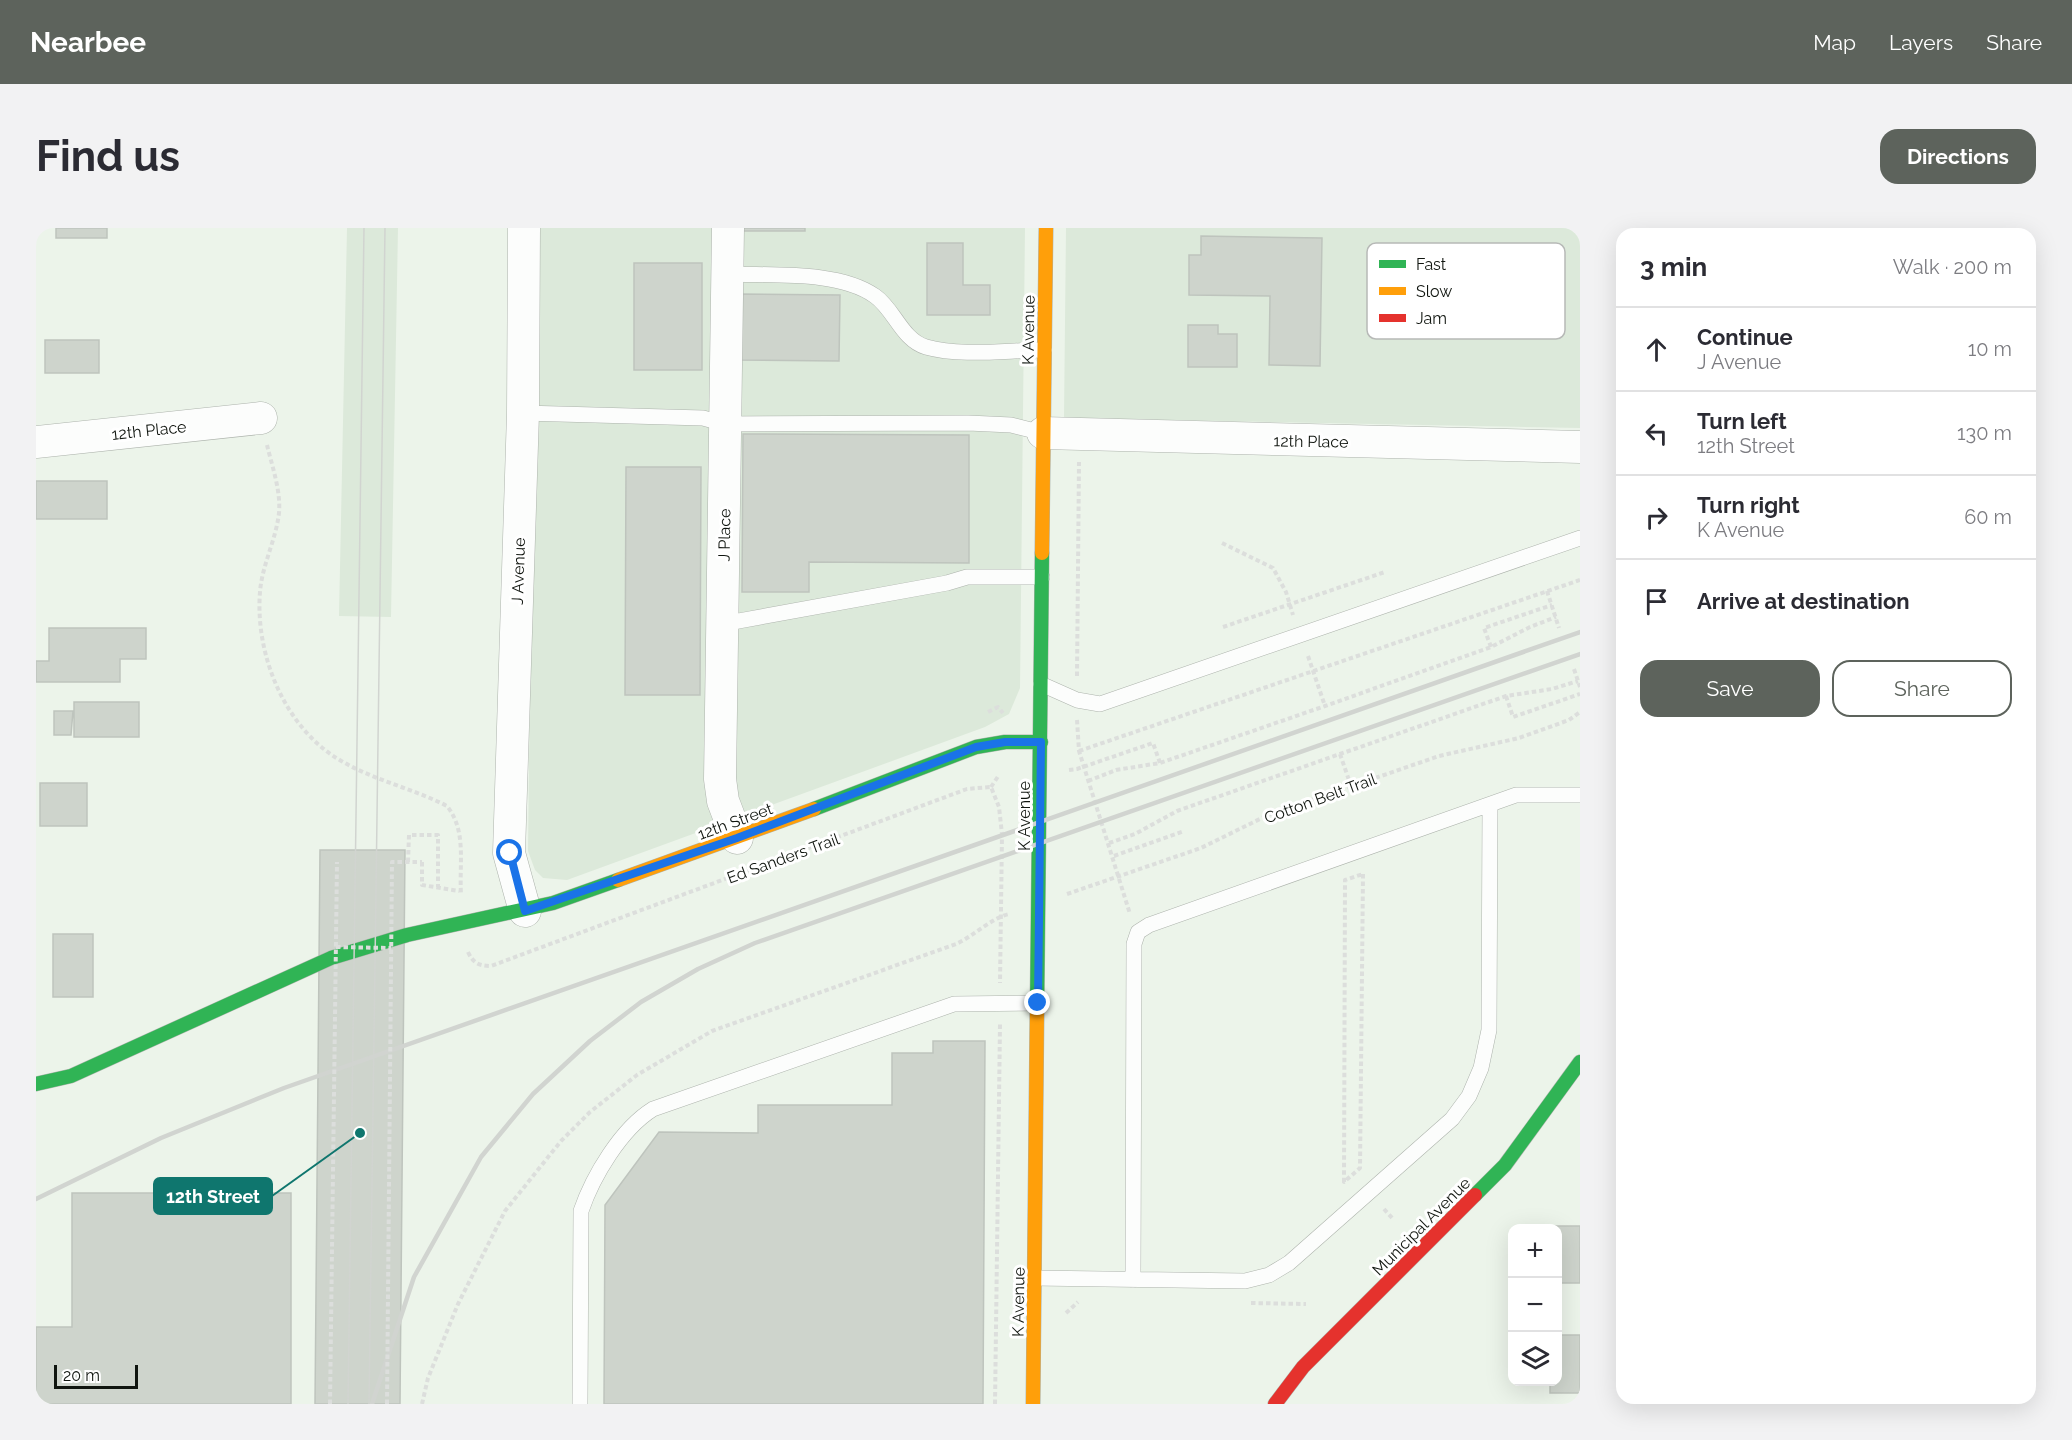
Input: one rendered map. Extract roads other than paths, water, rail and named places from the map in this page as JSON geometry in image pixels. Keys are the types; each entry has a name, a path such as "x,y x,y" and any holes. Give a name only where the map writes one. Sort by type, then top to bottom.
{"main road":[{"name":"K Avenue","path":"1033,1404 1046,228"},
{"name":"12th Street","path":"36,1084 71,1076 331,958 407,935 525,911 737,838 976,747 1005,742 1041,742"},
{"name":"Municipal Avenue","path":"1275,1404 1303,1367 1505,1165 1580,1062"}],"street":[{"name":"J Avenue","path":"524,228 523,413 510,853 525,911"},
{"name":"J Place","path":"728,228 720,779 723,801 737,838"},
{"name":"12th Place","path":"36,442 261,418"},
{"name":"12th Place","path":"1043,433 1580,447"}],"lane":[{"path":"727,274 823,279 852,284 875,295 891,310 912,339 923,346 943,350 1044,350"},
{"path":"523,413 703,418 725,424 1011,424 1043,433"},
{"path":"1041,684 1077,700 1100,704 1580,538"},
{"path":"722,624 947,584 967,577 1042,577"},
{"path":"1133,1280 1134,944 1138,932 1149,925 1516,795 1580,795"},
{"path":"1035,1278 1245,1281 1269,1275 1288,1263 1452,1119 1469,1096 1480,1068 1489,1030 1490,805"},
{"path":"580,1404 581,1211 590,1185 636,1119 653,1109 954,1004 1038,1003"}],"tram line":[{"path":"348,1404 364,228"},
{"path":"369,1404 385,228"}],"railway":[{"path":"36,1199 161,1138 284,1088 1580,632"},
{"path":"372,1404 414,1277 481,1157 533,1094 590,1041 641,1002 698,969 755,943 1580,654"}],"place":[{"name":"12th Street","path":"360,1133"}]}
